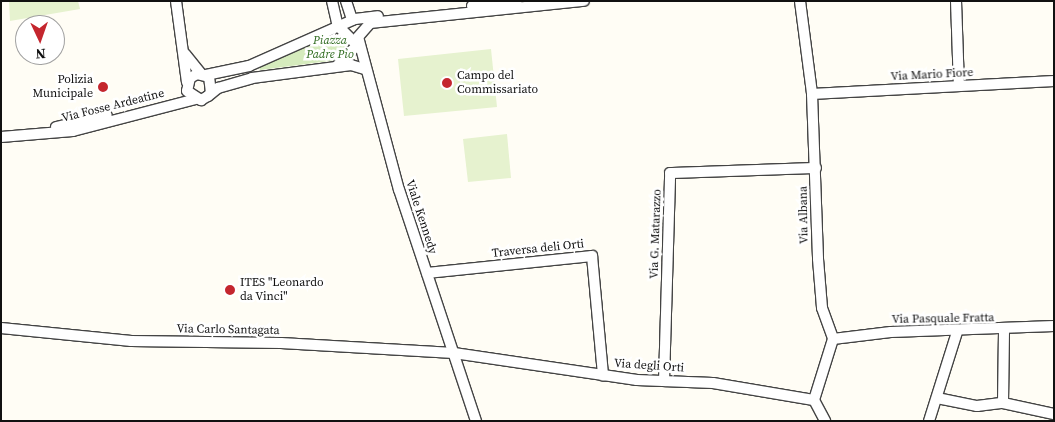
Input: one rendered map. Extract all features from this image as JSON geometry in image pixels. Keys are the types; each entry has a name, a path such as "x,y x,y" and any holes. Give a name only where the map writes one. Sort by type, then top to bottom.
{"street":[{"path":"176,1 185,54 187,84 196,99"},
{"path":"332,1 338,26 357,45"},
{"path":"346,1 352,20"},
{"path":"504,5 517,1"},
{"path":"336,67 357,45 361,31 370,23 504,5 584,1"},
{"name":"Via Albana","path":"800,1 812,94 820,288 833,339"},
{"path":"956,1 959,86"},
{"name":"Via Fosse Ardeatine","path":"4,137 179,95 187,84 204,74 249,66 352,20 504,5"},
{"name":"Viale Kennedy","path":"357,45 426,273 476,421"},
{"path":"185,54 212,81 211,93"},
{"path":"249,66 252,78 357,65 364,69"},
{"name":"Via Fosse Ardeatine","path":"4,137 73,131 196,99 252,78"},
{"name":"Via Mario Fiore","path":"812,94 1054,81"},
{"name":"Via G. Matarazzo","path":"664,381 670,174 816,168"},
{"name":"Traversa deli Orti","path":"426,273 592,256 603,376"},
{"name":"Via Pasquale Fratta","path":"833,339 891,332 957,332 1054,326"},
{"name":"Via Carlo Santagata","path":"1,328 131,341 281,343 454,353"},
{"path":"1002,403 1004,330"},
{"path":"929,421 957,332"},
{"path":"825,421 814,400 833,339"},
{"name":"Via degli Orti","path":"454,353 603,376 714,383 814,400"},
{"path":"937,398 977,406 1002,403 1054,414"}],"green space":[{"path":"9,1 78,1 80,9 45,15 15,15 15,20 10,21"},
{"name":"Piazza Padre Pio","path":"332,34 345,46 337,60 260,70 259,66"},
{"name":"Campo del Commissariato","path":"491,49 497,107 404,116 398,59"},
{"path":"507,134 511,178 468,182 463,139"}],"place":[{"name":"Campo del Commissariato","path":"447,83"},
{"name":"Polizia Municipale","path":"103,87"},
{"name":"ITES \"Leonardo da Vinci\"","path":"230,290"}]}
